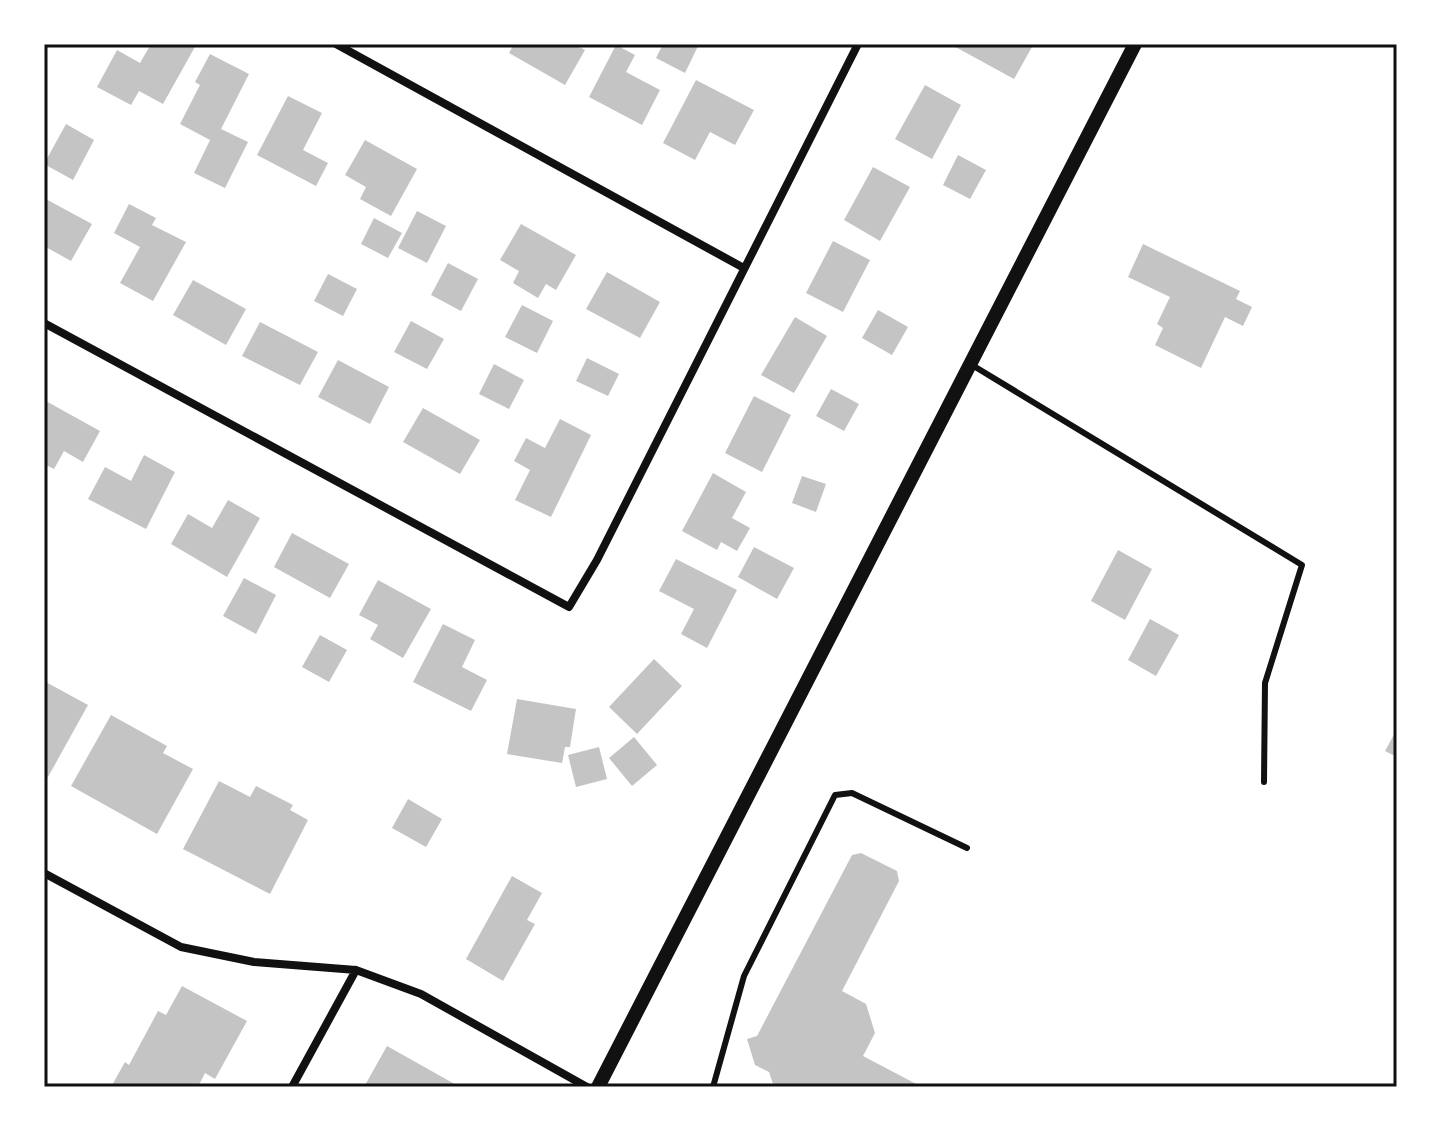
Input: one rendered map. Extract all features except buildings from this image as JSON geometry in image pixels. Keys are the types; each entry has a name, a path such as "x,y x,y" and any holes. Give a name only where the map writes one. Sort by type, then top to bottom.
{"street":[{"path":"336,44 742,267"},
{"path":"44,323 569,607 597,560 742,267 858,44"},
{"path":"598,1087 1135,44"},
{"path":"44,873 181,947 254,962 356,970 421,994 587,1087"},
{"path":"292,1087 356,970"}],"lane":[{"path":"969,363 1302,565 1265,683 1264,782"},
{"path":"713,1087 744,976 835,795 852,793 967,848"}]}
